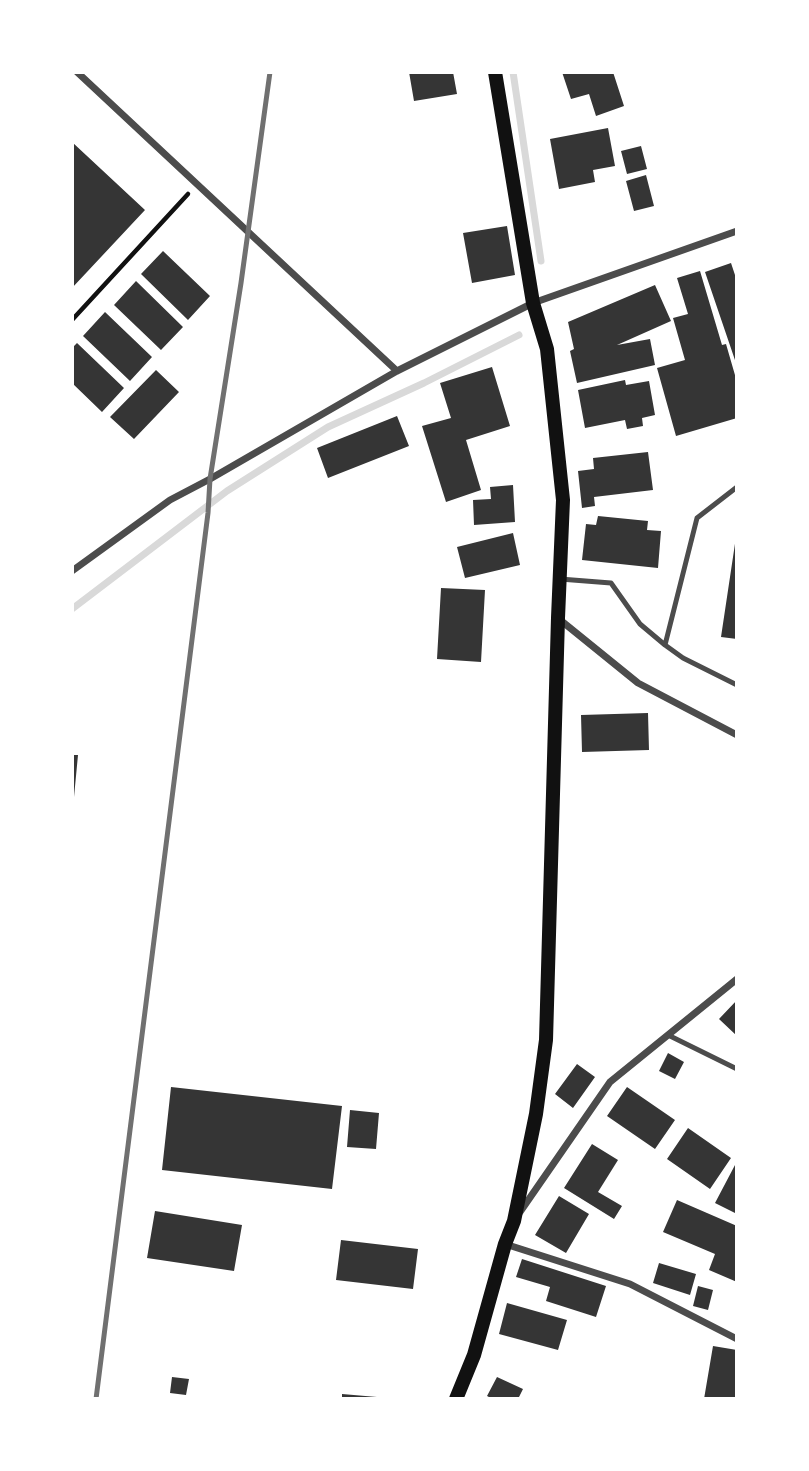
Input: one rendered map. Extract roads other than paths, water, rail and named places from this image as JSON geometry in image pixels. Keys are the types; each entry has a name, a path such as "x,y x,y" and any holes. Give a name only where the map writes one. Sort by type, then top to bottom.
{"main road":[{"path":"456,1399 474,1354 514,1221 536,1115 546,1040 564,500 547,349 533,303 495,72"}],"street":[{"path":"77,72 397,371"},
{"path":"72,571 170,500 397,371 533,303 737,231"},
{"path":"558,618 638,683 737,735"},
{"path":"514,1221 610,1082 737,979"},
{"path":"505,1244 630,1284 737,1339"}],"lane":[{"path":"665,645 697,518 737,487"},
{"path":"560,579 611,583 640,624 665,645 683,658 737,685"},
{"path":"668,1035 737,1069"}],"waterway":[{"path":"513,72 541,261"},
{"path":"72,609 227,491 328,427 519,335"}],"railway":[{"path":"96,1399 208,513 210,479 270,72"}]}
